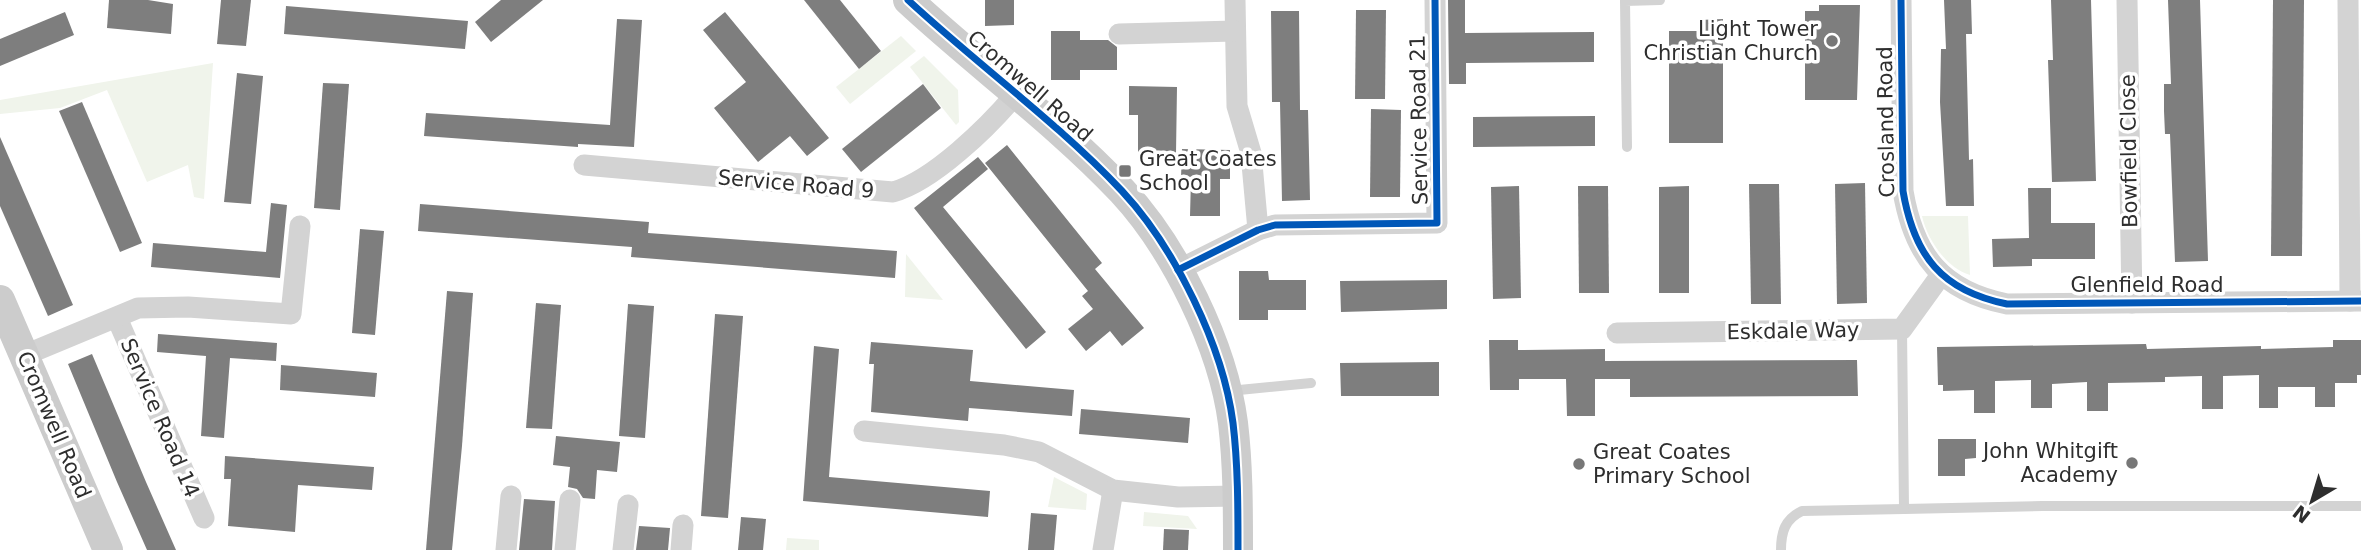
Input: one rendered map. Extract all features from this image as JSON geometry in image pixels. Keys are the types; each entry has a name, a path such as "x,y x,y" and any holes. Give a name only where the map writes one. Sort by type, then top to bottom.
{"street":[{"name":"Cromwell Road","path":"908,0 1123,192 1178,270 1213,347 1233,421 1239,496 1238,550"},
{"path":"1235,0 1237,106 1251,153 1258,230"},
{"name":"Service Road 21","path":"1178,270 1258,230 1298,224 1437,223 1435,0"},
{"name":"Crosland Road","path":"1900,0 1903,191 1912,230 1921,251 1941,275"},
{"name":"Bowfield Close","path":"2127,0 2132,303"},
{"path":"2348,0 2355,101 2356,301"},
{"path":"1119,34 1235,31"},
{"name":"Service Road 9","path":"584,165 893,192 909,188 940,164 989,124 1015,95"},
{"path":"24,355 138,308 155,306 291,314 300,226"},
{"path":"1902,329 1941,275"},
{"name":"Glenfield Road","path":"1941,275 1966,292 2007,304 2356,301"},
{"name":"Cromwell Road","path":"0,300 108,550"},
{"name":"Service Road 14","path":"117,318 204,518"},
{"name":"Eskdale Way","path":"1616,333 1902,329"},
{"path":"864,431 1004,445 1039,452 1113,491 1178,497 1239,496"},
{"path":"1103,550 1113,491"},
{"path":"506,550 511,496"},
{"path":"565,550 570,500"},
{"path":"623,550 628,505"},
{"path":"681,550 684,525"}],"lane":[{"path":"1628,146 1625,1 1660,0"},
{"path":"1902,329 1904,509"},
{"path":"1226,391 1311,383"},
{"path":"1781,550 1784,528 1794,514 1802,511 2042,506 2361,506"}],"shaded area":[{"path":"901,36 916,51 850,104 836,87"},
{"path":"924,56 958,90 959,122 956,125 910,67"},
{"path":"213,63 204,199 194,197 188,165 147,182 107,90 60,108 0,114 0,100"},
{"path":"1922,216 1968,216 1970,275 1953,266 1939,251 1928,234"},
{"path":"906,254 943,300 905,297"},
{"path":"1054,477 1087,494 1086,510 1048,507"},
{"path":"1144,512 1188,516 1197,529 1143,526"},
{"path":"787,538 819,540 819,550 786,550"}],"building":[{"path":"109,0 148,0 173,4 171,34 107,28"},
{"path":"221,0 251,0 246,46 217,44"},
{"path":"501,0 543,0 491,42 475,22"},
{"path":"804,0 840,0 881,51 859,69"},
{"path":"985,0 1014,0 1014,25 985,26"},
{"path":"1448,0 1465,0 1465,33 1594,32 1594,62 1466,63 1466,84 1449,84"},
{"path":"1944,0 1971,0 1972,34 1966,34 1969,160 1973,159 1974,206 1946,206 1940,102 1941,49 1946,49"},
{"path":"2051,0 2091,0 2096,181 2052,182 2048,60 2053,60"},
{"path":"2168,0 2200,0 2208,261 2175,262 2170,134 2165,134 2164,111 2164,84 2171,84"},
{"path":"2273,0 2304,0 2302,256 2271,256"},
{"name":"Light Tower Christian Church","path":"1819,5 1860,5 1857,100 1805,100 1805,11 1819,11"},
{"path":"286,6 468,21 465,49 284,34"},
{"path":"1356,10 1386,10 1385,99 1355,99"},
{"path":"1271,11 1299,11 1300,110 1308,110 1310,200 1282,201 1280,102 1272,102"},
{"path":"65,12 74,35 0,66 0,39"},
{"path":"725,12 829,138 807,156 790,136 758,162 714,108 746,82 703,30"},
{"path":"617,19 642,20 634,147 578,144 578,147 424,136 426,113 610,125"},
{"path":"1723,19 1723,143 1669,143 1669,31 1699,31 1699,20"},
{"path":"1051,31 1080,31 1080,40 1108,40 1117,47 1117,70 1080,70 1080,80 1051,80"},
{"path":"237,73 263,76 251,204 224,202"},
{"path":"323,83 349,84 340,210 314,208"},
{"path":"923,84 941,108 861,172 842,149"},
{"path":"1129,86 1177,87 1176,153 1138,153 1138,115 1129,115"},
{"path":"82,102 142,243 120,252 59,111"},
{"path":"1371,109 1401,110 1400,197 1370,197"},
{"path":"1595,116 1595,146 1473,147 1473,117"},
{"path":"0,137 73,305 48,316 0,206"},
{"path":"1007,145 1102,263 1095,269 1144,328 1122,346 1110,331 1086,351 1068,329 1093,309 1082,296 1088,291 985,163"},
{"path":"1182,149 1230,150 1230,179 1220,179 1220,216 1190,216 1191,178 1181,178"},
{"path":"978,157 988,169 943,207 1046,332 1026,349 914,208"},
{"path":"1865,183 1867,303 1837,304 1835,184"},
{"path":"1749,184 1779,184 1781,304 1751,304"},
{"path":"1519,186 1521,298 1493,299 1491,187"},
{"path":"1578,186 1608,186 1609,293 1579,293"},
{"path":"1689,186 1689,293 1659,293 1659,187"},
{"path":"2028,188 2051,188 2051,223 2095,223 2095,259 2032,259 2032,266 1993,267 1992,239 2029,238"},
{"path":"271,203 287,205 280,278 151,267 153,243 266,252"},
{"path":"420,204 649,222 648,233 897,251 895,278 631,257 632,247 418,231"},
{"path":"360,229 384,231 375,335 352,333"},
{"path":"1239,271 1268,271 1269,280 1306,280 1306,310 1268,310 1268,320 1239,320"},
{"path":"1447,280 1447,309 1341,312 1340,281"},
{"path":"447,291 473,293 462,446 452,550 426,550"},
{"path":"536,303 561,305 552,429 526,428"},
{"path":"628,304 654,306 645,438 619,436"},
{"path":"715,314 743,316 728,518 701,516"},
{"path":"158,334 277,343 276,361 230,358 224,438 201,436 206,356 157,352"},
{"path":"1489,340 1518,340 1518,350 1605,349 1605,361 1857,360 1858,396 1630,397 1630,379 1595,379 1595,416 1567,416 1566,379 1519,379 1519,390 1490,390"},
{"path":"2333,340 2361,340 2361,375 2357,375 2357,383 2335,383 2335,407 2315,407 2315,387 2278,387 2278,408 2259,408 2259,375 2223,376 2223,409 2202,409 2202,376 2165,377 2165,382 2108,383 2108,411 2087,411 2087,382 2052,384 2052,408 2031,408 2031,380 1995,381 1995,413 1974,413 1974,390 1943,391 1943,385 1938,385 1937,347 2146,344 2147,349 2261,346 2261,349 2333,347"},
{"path":"871,342 973,350 970,381 1074,390 1072,416 969,408 968,421 871,412 874,364 869,364"},
{"path":"814,346 839,349 829,477 990,491 988,517 803,501"},
{"path":"92,354 176,550 147,550 117,482 68,364"},
{"path":"1439,362 1439,396 1341,396 1340,363"},
{"path":"281,365 377,373 375,397 280,390"},
{"path":"1081,409 1190,418 1188,443 1079,434"},
{"path":"556,436 620,442 617,472 597,470 595,499 583,498 577,489 568,487 570,467 553,465"},
{"path":"1938,439 1976,439 1976,458 1965,459 1965,476 1938,476"},
{"path":"225,456 374,467 372,490 298,485 295,532 228,526 231,479 224,479"},
{"path":"524,499 555,501 552,550 519,550"},
{"path":"1031,513 1057,515 1054,550 1028,550"},
{"path":"741,517 766,519 763,550 738,550"},
{"path":"639,526 670,528 668,550 636,550"},
{"path":"1164,529 1189,530 1188,550 1163,550"}],"cycle path":[{"path":"908,0 1097,166 1142,214 1178,269 1207,331 1228,393 1236,455 1238,550"},
{"path":"1178,270 1258,230 1275,225 1437,223 1435,0"},
{"path":"1901,0 1903,191 1908,214 1924,252 1948,280 1984,298 2007,304 2361,301"}],"place":[{"name":"Light Tower Christian Church","path":"1832,41"},
{"name":"Great Coates School","path":"1125,171"},
{"name":"John Whitgift Academy","path":"2132,463"},
{"name":"Great Coates Primary School","path":"1579,464"}]}
